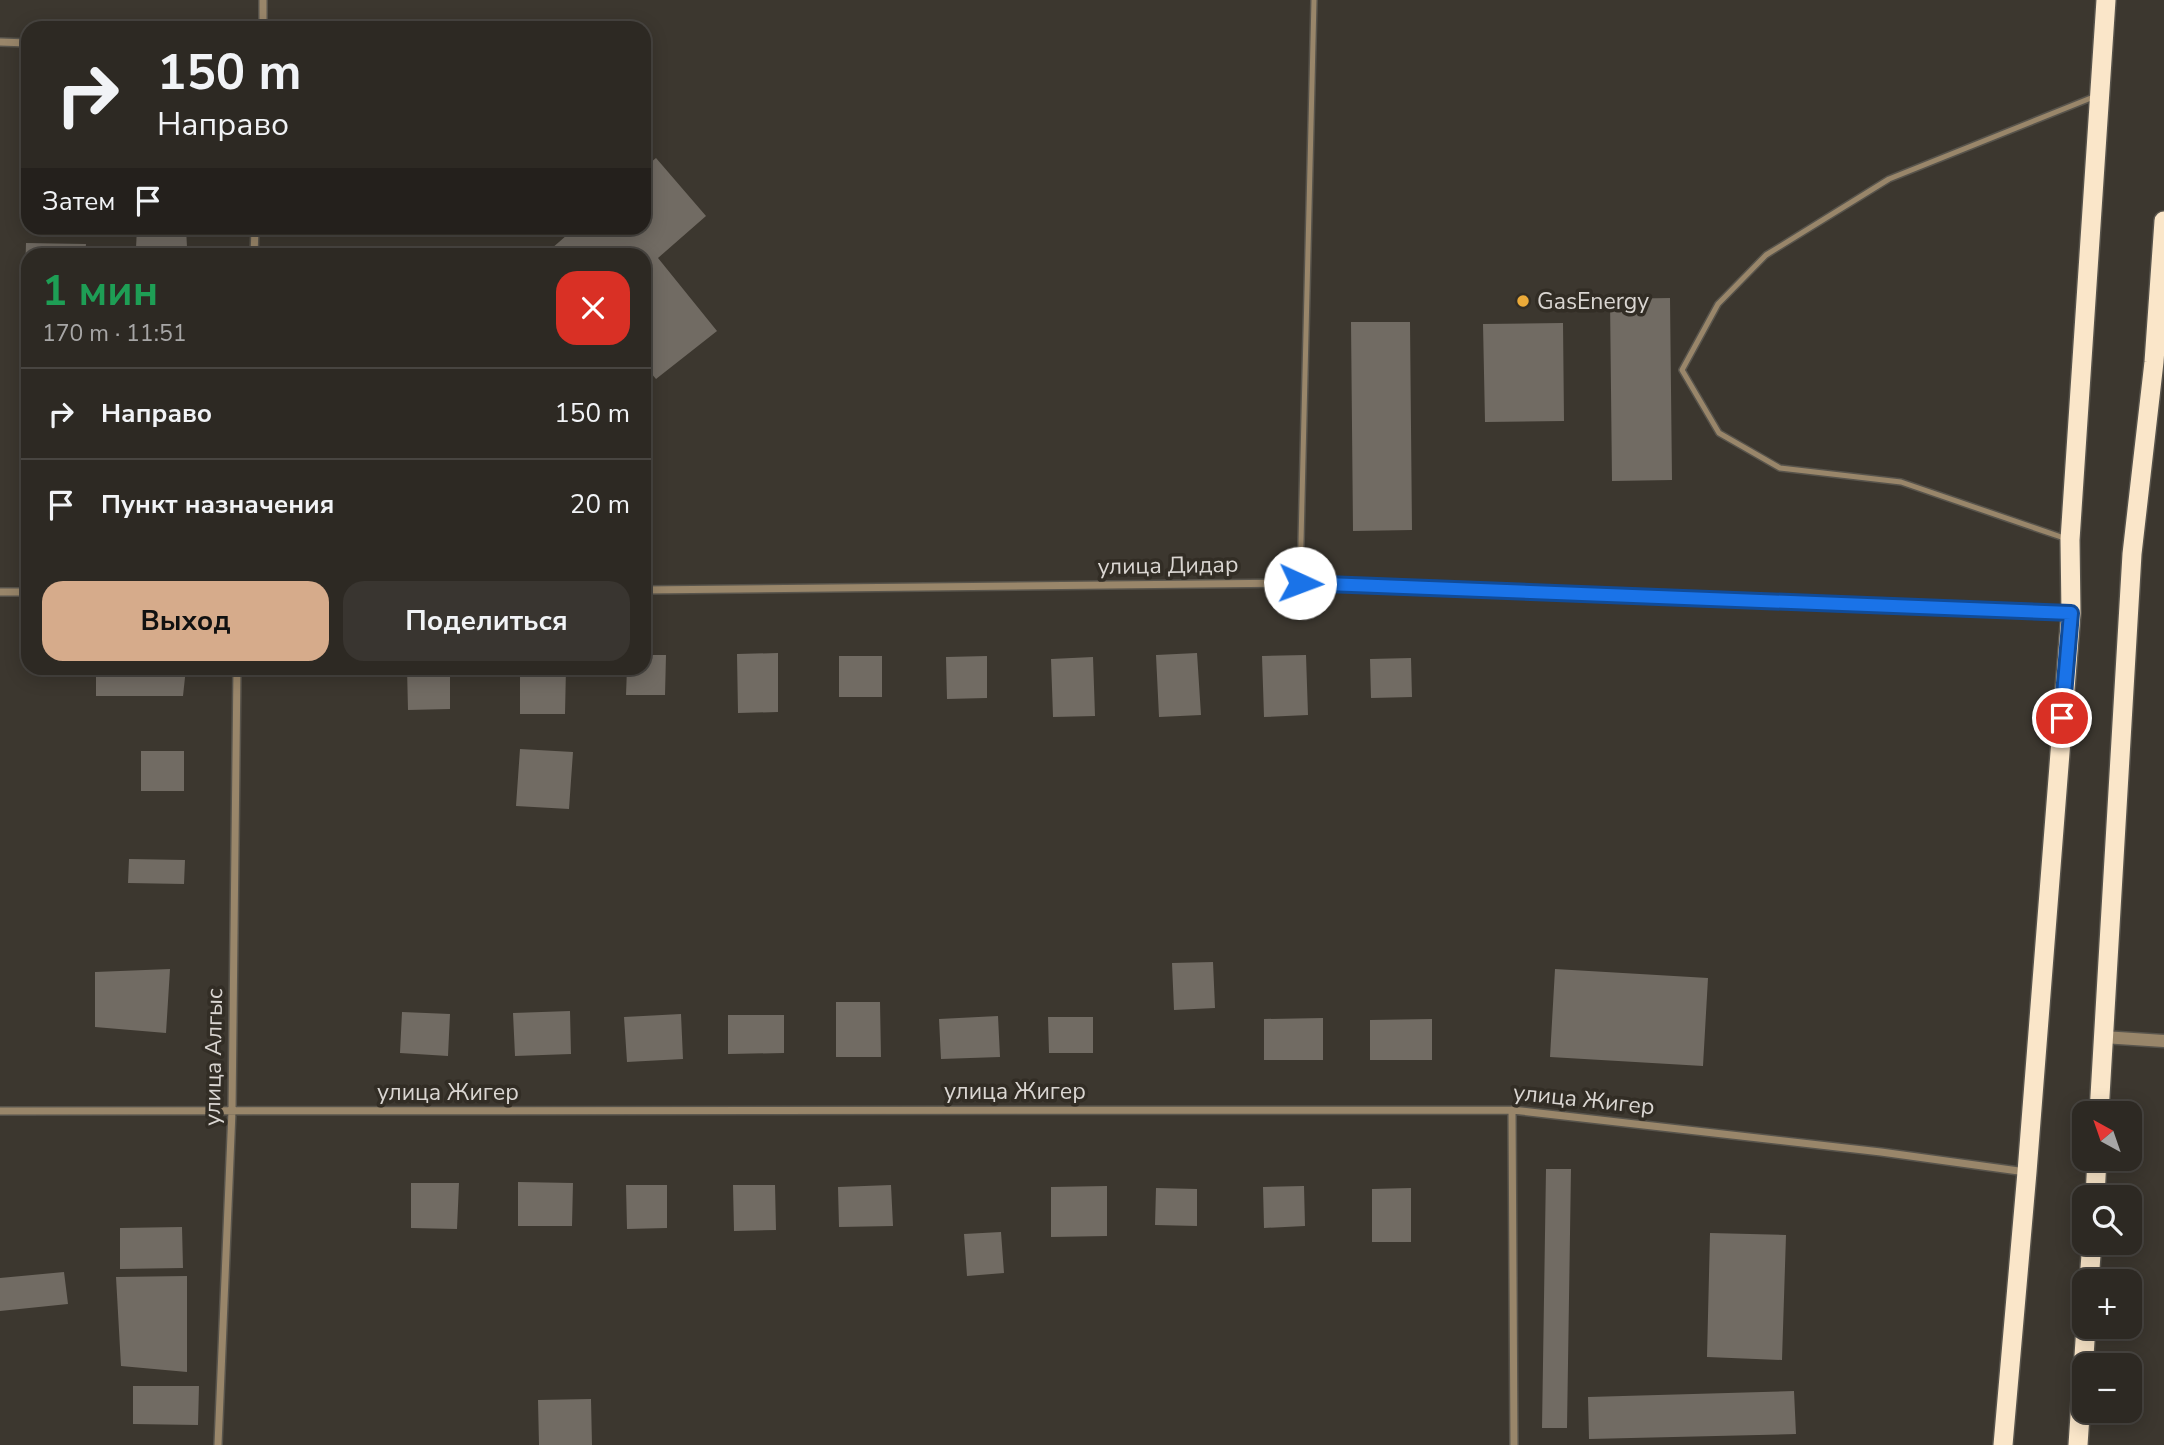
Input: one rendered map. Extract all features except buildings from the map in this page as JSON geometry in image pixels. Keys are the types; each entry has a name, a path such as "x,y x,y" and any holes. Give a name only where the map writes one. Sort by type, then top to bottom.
{"highway":[{"path":"2003,1445 2071,613 2070,540 2106,0"},
{"path":"2100,1101 2132,554 2159,362 2164,221"},
{"path":"2078,1445 2085,1339"}],"street":[{"path":"263,0 263,21"},
{"path":"0,42 21,43"},
{"name":"улица Дидар","path":"651,590 1300,583 2071,613"},
{"path":"0,592 21,592"},
{"name":"улица Алгыс","path":"218,1445 232,1111 237,675"},
{"path":"2103,1037 2164,1041"},
{"path":"1512,1110 1514,1445"},
{"name":"улица Жигер","path":"0,1111 1512,1110 1881,1152 2027,1172"}],"lane":[{"path":"1300,583 1314,0"},
{"path":"2070,540 1902,482 1780,468 1719,433 1682,370 1718,304 1766,255 1889,179 2101,94"}],"place":[{"name":"GasEnergy","path":"1523,301"}],"route":[{"path":"1300,583 2071,613 2062,718"}]}
